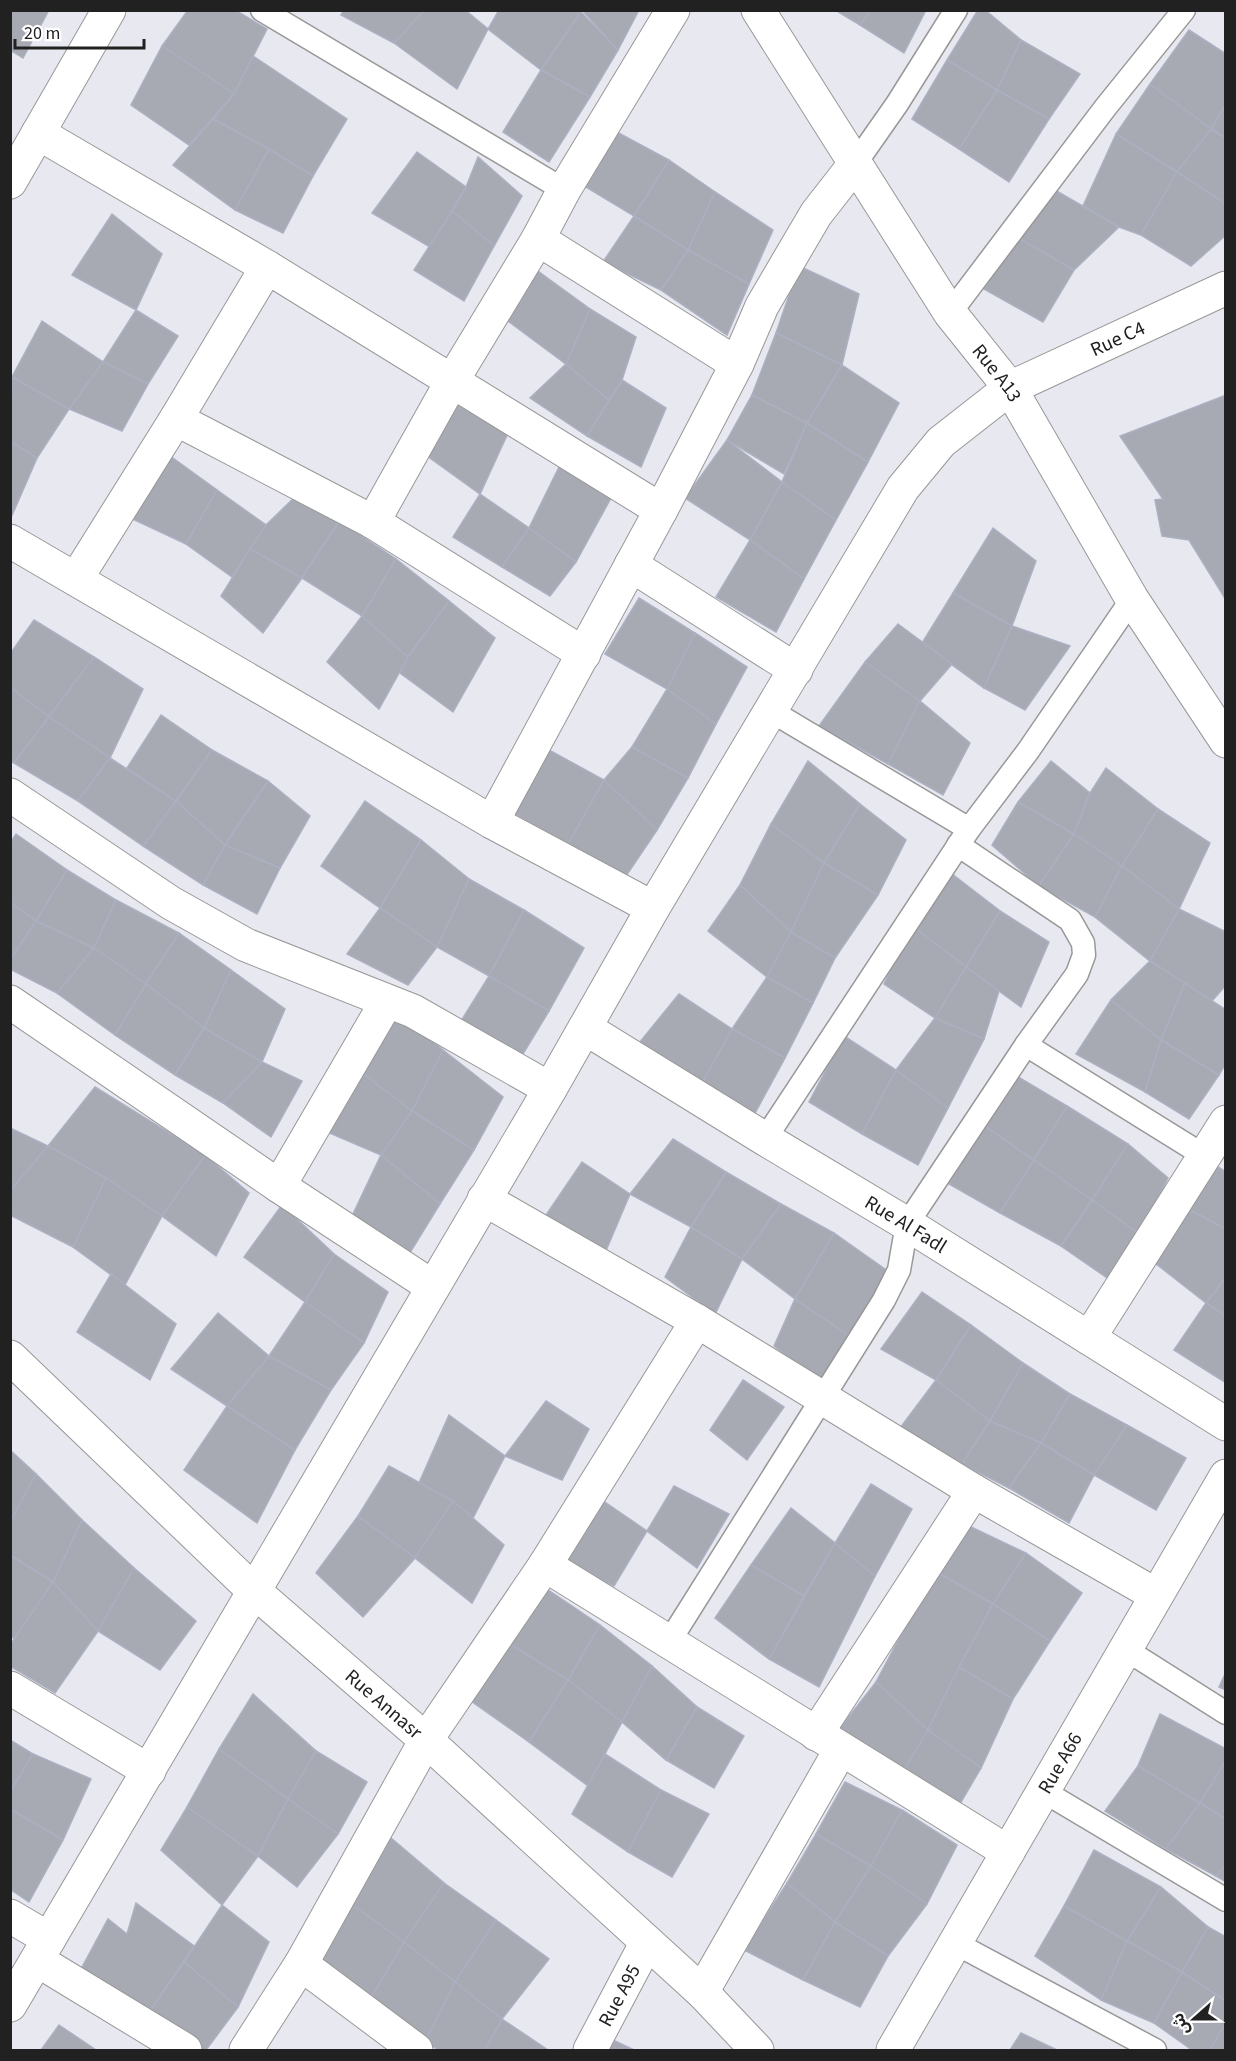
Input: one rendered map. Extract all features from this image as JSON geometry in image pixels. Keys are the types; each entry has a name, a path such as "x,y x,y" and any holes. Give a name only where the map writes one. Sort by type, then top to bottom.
{"street":[{"path":"10,182 26,139 109,10"},
{"path":"373,522 452,381 673,10"},
{"name":"Rue A13","path":"758,10 950,312 1010,388 1132,599 1226,741"},
{"path":"26,139 267,267 661,510"},
{"path":"492,822 661,510 737,364 762,306 816,214 855,164"},
{"path":"538,239 737,364"},
{"path":"76,579 267,267"},
{"name":"Rue C4","path":"10,2005 585,1028 653,908 903,488 941,442 1010,388 1226,288"},
{"path":"176,419 373,522 584,654"},
{"path":"10,541 492,822 653,908"},
{"path":"631,565 796,670"},
{"path":"10,795 171,903 246,945 413,1011 549,1089"},
{"path":"279,1186 387,1001"},
{"path":"10,1002 279,1186 433,1287"},
{"name":"Rue Al Fadl","path":"585,1028 907,1224 1226,1424"},
{"path":"1089,1338 1226,1122"},
{"path":"484,1199 697,1321 974,1491 1156,1595"},
{"path":"246,2050 300,1964 426,1740 545,1565 697,1321"},
{"name":"Rue Annasr","path":"10,1357 254,1592 426,1740 702,1992 757,2050"},
{"name":"Rue A66","path":"893,2050 1226,1476"},
{"path":"702,1992 829,1742 974,1491"},
{"path":"545,1565 1008,1852"},
{"path":"10,1689 149,1771"},
{"path":"10,1916 43,1950 185,2050"},
{"name":"Rue A95","path":"590,2050 647,1942"},
{"path":"300,1964 399,2046"}],"lane":[{"path":"262,10 564,190"},
{"path":"855,164 897,104 956,10"},
{"path":"950,312 1105,108 1184,10"},
{"path":"765,1139 963,837 1028,751 1132,599"},
{"path":"669,1642 884,1300 899,1270 907,1224 1026,1045 1077,974 1084,955 1083,943 1070,920 963,837 771,711"},
{"path":"1026,1045 1203,1155"},
{"path":"1125,1649 1226,1713"},
{"path":"1043,1791 1226,1900"},
{"path":"955,1943 1155,2050"}],"building":[{"path":"10,10 49,10 23,58 10,50"},
{"path":"188,10 235,10 267,29 234,94 162,46"},
{"path":"344,10 425,10 394,43 341,15"},
{"path":"425,10 465,10 488,29 457,89 394,43"},
{"path":"499,10 580,10 581,12 541,70 488,29"},
{"path":"582,10 639,10 618,50"},
{"path":"835,10 871,10 860,25"},
{"path":"871,10 926,10 904,53 860,25"},
{"path":"978,10 985,10 1021,40 997,90 947,60"},
{"path":"581,12 618,50 590,97 541,70"},
{"path":"1189,30 1226,54 1226,104 1211,129 1150,84"},
{"path":"1021,40 1080,74 1049,119 997,90"},
{"path":"162,46 234,94 189,145 131,105"},
{"path":"253,56 347,119 313,176 213,119 234,94"},
{"path":"947,60 997,90 959,149 912,119"},
{"path":"541,70 590,97 549,162 503,132"},
{"path":"1150,84 1211,129 1177,172 1116,134"},
{"path":"997,90 1049,119 1009,182 959,149"},
{"path":"1226,104 1226,138 1211,129"},
{"path":"213,119 269,149 235,210 173,165"},
{"path":"1211,129 1226,138 1226,204 1177,172"},
{"path":"613,130 669,160 634,216 576,181"},
{"path":"1116,134 1177,172 1141,235 1119,227 1083,206"},
{"path":"269,149 313,176 283,233 235,210"},
{"path":"417,152 466,187 430,247 372,213"},
{"path":"478,157 522,196 494,246 452,211 466,187"},
{"path":"669,160 715,192 688,250 634,216"},
{"path":"1177,172 1226,204 1226,235 1191,266 1141,235"},
{"path":"1053,189 1119,227 1074,270 1015,236"},
{"path":"715,192 773,230 749,284 688,250"},
{"path":"452,211 494,246 464,301 414,270"},
{"path":"112,214 162,254 136,310 72,275"},
{"path":"634,216 688,250 661,290 603,262"},
{"path":"1015,236 1074,270 1043,322 984,289"},
{"path":"688,250 749,284 727,335 661,290"},
{"path":"531,266 590,309 566,364 504,318"},
{"path":"799,266 859,294 842,365 776,333"},
{"path":"590,309 636,337 622,380 609,400 566,364"},
{"path":"136,310 178,336 148,384 103,362"},
{"path":"42,321 103,362 69,409 12,377"},
{"path":"776,333 842,365 807,423 752,395"},
{"path":"103,362 148,384 122,431 69,409"},
{"path":"566,364 609,400 587,436 530,398"},
{"path":"842,365 899,403 868,462 807,423"},
{"path":"12,377 69,409 37,458 10,441"},
{"path":"622,380 666,408 641,467 587,436"},
{"path":"752,395 807,423 784,474 727,440"},
{"path":"1226,395 1226,600 1189,540 1162,536 1155,500 1163,499 1120,436"},
{"path":"449,401 508,433 480,494 423,453"},
{"path":"807,423 868,462 836,520 782,482"},
{"path":"727,440 782,482 750,540 685,498"},
{"path":"10,441 37,458 10,520"},
{"path":"166,453 217,490 186,544 126,516"},
{"path":"560,465 611,498 576,562 529,528"},
{"path":"782,482 836,520 804,579 750,540"},
{"path":"217,490 266,525 232,577 186,544"},
{"path":"298,494 339,521 302,578 250,549 266,525"},
{"path":"480,494 529,528 502,567 453,537"},
{"path":"339,521 396,559 362,616 302,578"},
{"path":"529,528 576,562 550,596 502,567"},
{"path":"993,528 1036,561 1012,626 953,593"},
{"path":"750,540 804,579 776,632 716,597"},
{"path":"250,549 302,578 263,633 221,596"},
{"path":"396,559 449,601 408,657 362,616"},
{"path":"953,593 1012,626 984,688 922,643"},
{"path":"639,598 695,633 667,689 605,654"},
{"path":"449,601 495,638 453,712 400,673 408,657"},
{"path":"362,616 408,657 379,709 327,662"},
{"path":"34,620 94,657 49,717 10,687 10,654"},
{"path":"898,624 952,664 920,701 865,662"},
{"path":"1012,626 1070,646 1025,710 984,688"},
{"path":"695,633 747,667 716,724 667,689"},
{"path":"94,657 143,689 110,758 49,717"},
{"path":"865,662 920,701 888,764 819,726"},
{"path":"10,687 49,717 14,763 10,760"},
{"path":"667,689 716,724 688,778 632,747"},
{"path":"920,701 970,743 943,795 888,764"},
{"path":"161,715 212,750 176,801 127,768"},
{"path":"49,717 110,758 78,801 14,763"},
{"path":"538,744 604,780 567,846 507,809"},
{"path":"632,747 688,778 657,830 604,780"},
{"path":"212,750 268,781 225,845 176,801"},
{"path":"110,758 176,801 143,846 78,801"},
{"path":"808,761 860,804 824,863 771,824"},
{"path":"1051,761 1090,793 1074,834 1018,802"},
{"path":"1106,768 1158,809 1122,866 1074,834 1090,793"},
{"path":"604,780 657,830 624,879 567,846"},
{"path":"268,781 310,816 280,868 225,845"},
{"path":"176,801 225,845 203,885 143,846"},
{"path":"365,801 421,840 380,908 321,866"},
{"path":"1018,802 1074,834 1039,886 992,845"},
{"path":"860,804 906,840 878,895 824,863"},
{"path":"1158,809 1210,843 1179,909 1122,866"},
{"path":"771,824 824,863 791,932 740,885"},
{"path":"16,834 67,870 36,921 10,902 10,843"},
{"path":"1074,834 1122,866 1095,917 1039,886"},
{"path":"421,840 469,879 437,947 380,908"},
{"path":"225,845 280,868 257,914 203,885"},
{"path":"824,863 878,895 835,958 791,932"},
{"path":"1122,866 1179,909 1150,961 1095,917"},
{"path":"67,870 116,900 94,948 36,921"},
{"path":"947,870 1000,911 966,967 912,926"},
{"path":"469,879 524,910 489,976 437,947"},
{"path":"740,885 791,932 767,977 708,931"},
{"path":"116,900 179,933 146,984 94,948"},
{"path":"10,902 36,921 10,960"},
{"path":"380,908 437,947 408,985 347,954"},
{"path":"1179,909 1226,932 1226,985 1212,1001 1150,961"},
{"path":"524,910 584,948 549,1011 489,976"},
{"path":"1000,911 1049,942 1021,1007 966,967"},
{"path":"36,921 94,948 57,993 10,969 10,960"},
{"path":"912,926 966,967 935,1018 884,984"},
{"path":"791,932 835,958 813,1003 767,977"},
{"path":"179,933 231,970 204,1028 146,984"},
{"path":"94,948 146,984 115,1035 57,993"},
{"path":"1150,961 1185,983 1161,1040 1111,1000"},
{"path":"966,967 999,991 984,1039 935,1018"},
{"path":"231,970 285,1009 262,1062 204,1028"},
{"path":"489,976 549,1011 517,1064 461,1021"},
{"path":"767,977 813,1003 785,1058 732,1029"},
{"path":"1185,983 1226,1010 1226,1063 1219,1075 1161,1040"},
{"path":"146,984 204,1028 175,1075 115,1035"},
{"path":"679,994 732,1029 701,1085 639,1043"},
{"path":"1111,1000 1161,1040 1145,1092 1076,1054"},
{"path":"390,1007 443,1050 412,1111 353,1066"},
{"path":"935,1018 984,1039 948,1108 896,1070"},
{"path":"204,1028 262,1062 223,1103 175,1075"},
{"path":"732,1029 785,1058 754,1115 701,1085"},
{"path":"844,1036 896,1070 862,1134 809,1102"},
{"path":"1161,1040 1219,1075 1189,1119 1145,1092"},
{"path":"443,1050 503,1097 474,1150 412,1111"},
{"path":"262,1062 302,1081 271,1137 223,1103"},
{"path":"353,1066 412,1111 381,1155 320,1129"},
{"path":"896,1070 948,1108 918,1165 862,1134"},
{"path":"1015,1075 1067,1106 1034,1160 983,1125"},
{"path":"95,1087 205,1155 162,1216 106,1178 48,1146"},
{"path":"1067,1106 1128,1144 1092,1200 1034,1160"},
{"path":"412,1111 474,1150 440,1204 381,1155"},
{"path":"983,1125 1034,1160 1000,1213 949,1184"},
{"path":"10,1128 48,1146 10,1191"},
{"path":"673,1139 726,1172 691,1227 630,1194"},
{"path":"1128,1144 1168,1178 1139,1234 1092,1200"},
{"path":"48,1146 106,1178 73,1247 10,1215 10,1191"},
{"path":"205,1155 249,1193 216,1256 162,1216"},
{"path":"381,1155 440,1204 408,1256 352,1216"},
{"path":"1034,1160 1092,1200 1061,1246 1000,1213"},
{"path":"582,1162 630,1194 605,1253 546,1215"},
{"path":"1218,1167 1226,1172 1226,1229 1188,1209"},
{"path":"726,1172 781,1204 742,1259 691,1227"},
{"path":"106,1178 162,1216 125,1285 73,1247"},
{"path":"1092,1200 1139,1234 1113,1282 1061,1246"},
{"path":"781,1204 834,1233 795,1299 742,1259"},
{"path":"282,1205 334,1254 305,1302 244,1257"},
{"path":"1188,1209 1226,1229 1226,1277 1206,1303 1155,1263"},
{"path":"691,1227 742,1259 715,1314 665,1277"},
{"path":"834,1233 892,1274 849,1336 795,1299"},
{"path":"334,1254 388,1292 364,1343 305,1302"},
{"path":"111,1274 176,1324 150,1380 77,1332"},
{"path":"1226,1277 1226,1316 1206,1303"},
{"path":"922,1292 971,1325 936,1380 881,1349"},
{"path":"795,1299 849,1336 822,1382 774,1346"},
{"path":"305,1302 364,1343 331,1390 269,1356"},
{"path":"1206,1303 1226,1316 1226,1383 1174,1350"},
{"path":"218,1313 269,1356 227,1406 171,1369"},
{"path":"971,1325 1023,1363 990,1421 936,1380"},
{"path":"269,1356 331,1390 295,1450 227,1406"},
{"path":"1023,1363 1070,1394 1041,1443 990,1421"},
{"path":"743,1380 784,1407 747,1460 710,1430"},
{"path":"936,1380 990,1421 962,1464 900,1428"},
{"path":"1070,1394 1127,1425 1094,1475 1041,1443"},
{"path":"546,1401 589,1429 562,1480 505,1456"},
{"path":"227,1406 295,1450 257,1523 184,1470"},
{"path":"449,1415 505,1456 473,1518 453,1501 419,1483"},
{"path":"990,1421 1041,1443 1009,1488 962,1464"},
{"path":"1127,1425 1186,1458 1156,1510 1094,1475"},
{"path":"1041,1443 1094,1475 1069,1523 1009,1488"},
{"path":"10,1450 36,1474 10,1522"},
{"path":"389,1466 453,1501 415,1558 358,1516"},
{"path":"36,1474 82,1520 53,1582 10,1555 10,1522"},
{"path":"871,1484 912,1509 875,1576 835,1543"},
{"path":"674,1486 729,1514 697,1568 647,1531"},
{"path":"599,1498 647,1531 614,1586 567,1563"},
{"path":"453,1501 504,1545 472,1603 415,1558"},
{"path":"791,1508 835,1543 804,1596 751,1565"},
{"path":"358,1516 415,1558 363,1617 316,1573"},
{"path":"82,1520 134,1568 98,1631 53,1582"},
{"path":"969,1526 1026,1553 993,1604 935,1571"},
{"path":"835,1543 875,1576 819,1687 769,1659"},
{"path":"1026,1553 1082,1593 1050,1641 993,1604"},
{"path":"10,1555 53,1582 15,1639 10,1636"},
{"path":"751,1565 804,1596 769,1659 715,1618"},
{"path":"134,1568 196,1621 160,1670 98,1631"},
{"path":"935,1571 993,1604 928,1730 876,1682"},
{"path":"53,1582 98,1631 55,1693 10,1666 10,1645"},
{"path":"541,1585 600,1625 568,1680 508,1643"},
{"path":"993,1604 1050,1641 1013,1699 959,1667"},
{"path":"600,1625 652,1666 622,1722 568,1680"},
{"path":"508,1643 568,1680 529,1742 471,1701"},
{"path":"652,1666 697,1707 666,1760 622,1722"},
{"path":"959,1667 1013,1699 981,1768 928,1730"},
{"path":"1226,1672 1226,1690 1219,1687"},
{"path":"568,1680 622,1722 588,1786 529,1742"},
{"path":"876,1682 928,1730 902,1773 836,1733"},
{"path":"253,1694 316,1751 288,1799 219,1749"},
{"path":"697,1707 744,1736 714,1788 666,1760"},
{"path":"1160,1714 1226,1749 1226,1760 1200,1803 1138,1766"},
{"path":"928,1730 981,1768 957,1809 902,1773"},
{"path":"10,1740 33,1754 10,1792"},
{"path":"219,1749 288,1799 258,1856 187,1807"},
{"path":"316,1751 367,1782 338,1834 288,1799"},
{"path":"33,1754 91,1779 63,1840 10,1809 10,1792"},
{"path":"605,1754 661,1790 628,1852 572,1814"},
{"path":"1226,1760 1226,1819 1200,1803"},
{"path":"1138,1766 1200,1803 1166,1849 1105,1811"},
{"path":"845,1782 902,1810 871,1866 816,1834"},
{"path":"661,1790 709,1814 672,1877 628,1852"},
{"path":"288,1799 338,1834 297,1887 258,1856"},
{"path":"1200,1803 1226,1819 1226,1864 1216,1876 1166,1849"},
{"path":"187,1807 258,1856 222,1905 161,1850"},
{"path":"10,1809 63,1840 29,1902 10,1889"},
{"path":"902,1810 957,1845 927,1904 871,1866"},
{"path":"816,1834 871,1866 835,1922 787,1883"},
{"path":"391,1838 444,1883 404,1942 353,1905"},
{"path":"1094,1850 1161,1887 1127,1941 1064,1906"},
{"path":"1226,1864 1226,1882 1216,1876"},
{"path":"871,1866 927,1904 888,1956 835,1922"},
{"path":"444,1883 496,1920 455,1982 404,1942"},
{"path":"787,1883 835,1922 803,1980 744,1950"},
{"path":"1161,1887 1208,1927 1182,1972 1127,1941"},
{"path":"136,1903 194,1946 148,2014 81,1969 108,1919 127,1934"},
{"path":"222,1905 269,1942 238,2007 184,1962"},
{"path":"353,1905 404,1942 368,2003 311,1960"},
{"path":"1064,1906 1127,1941 1101,2000 1035,1956"},
{"path":"496,1920 549,1959 502,2019 455,1982"},
{"path":"835,1922 888,1956 860,2007 803,1980"},
{"path":"1208,1927 1226,1937 1226,2001 1182,1972"},
{"path":"1127,1941 1182,1972 1154,2023 1101,2000"},
{"path":"404,1942 455,1982 425,2042 368,2003"},
{"path":"184,1962 238,2007 206,2050 199,2050 148,2014"},
{"path":"1182,1972 1226,2001 1226,2022 1210,2050 1192,2050 1154,2023"},
{"path":"455,1982 502,2019 485,2050 439,2050 425,2042"},
{"path":"502,2019 548,2050 485,2050"},
{"path":"1226,2022 1226,2050 1210,2050"},
{"path":"59,2025 96,2050 41,2050"},
{"path":"1021,2033 1057,2050 1010,2050"},
{"path":"615,2041 634,2050 608,2050"}]}
